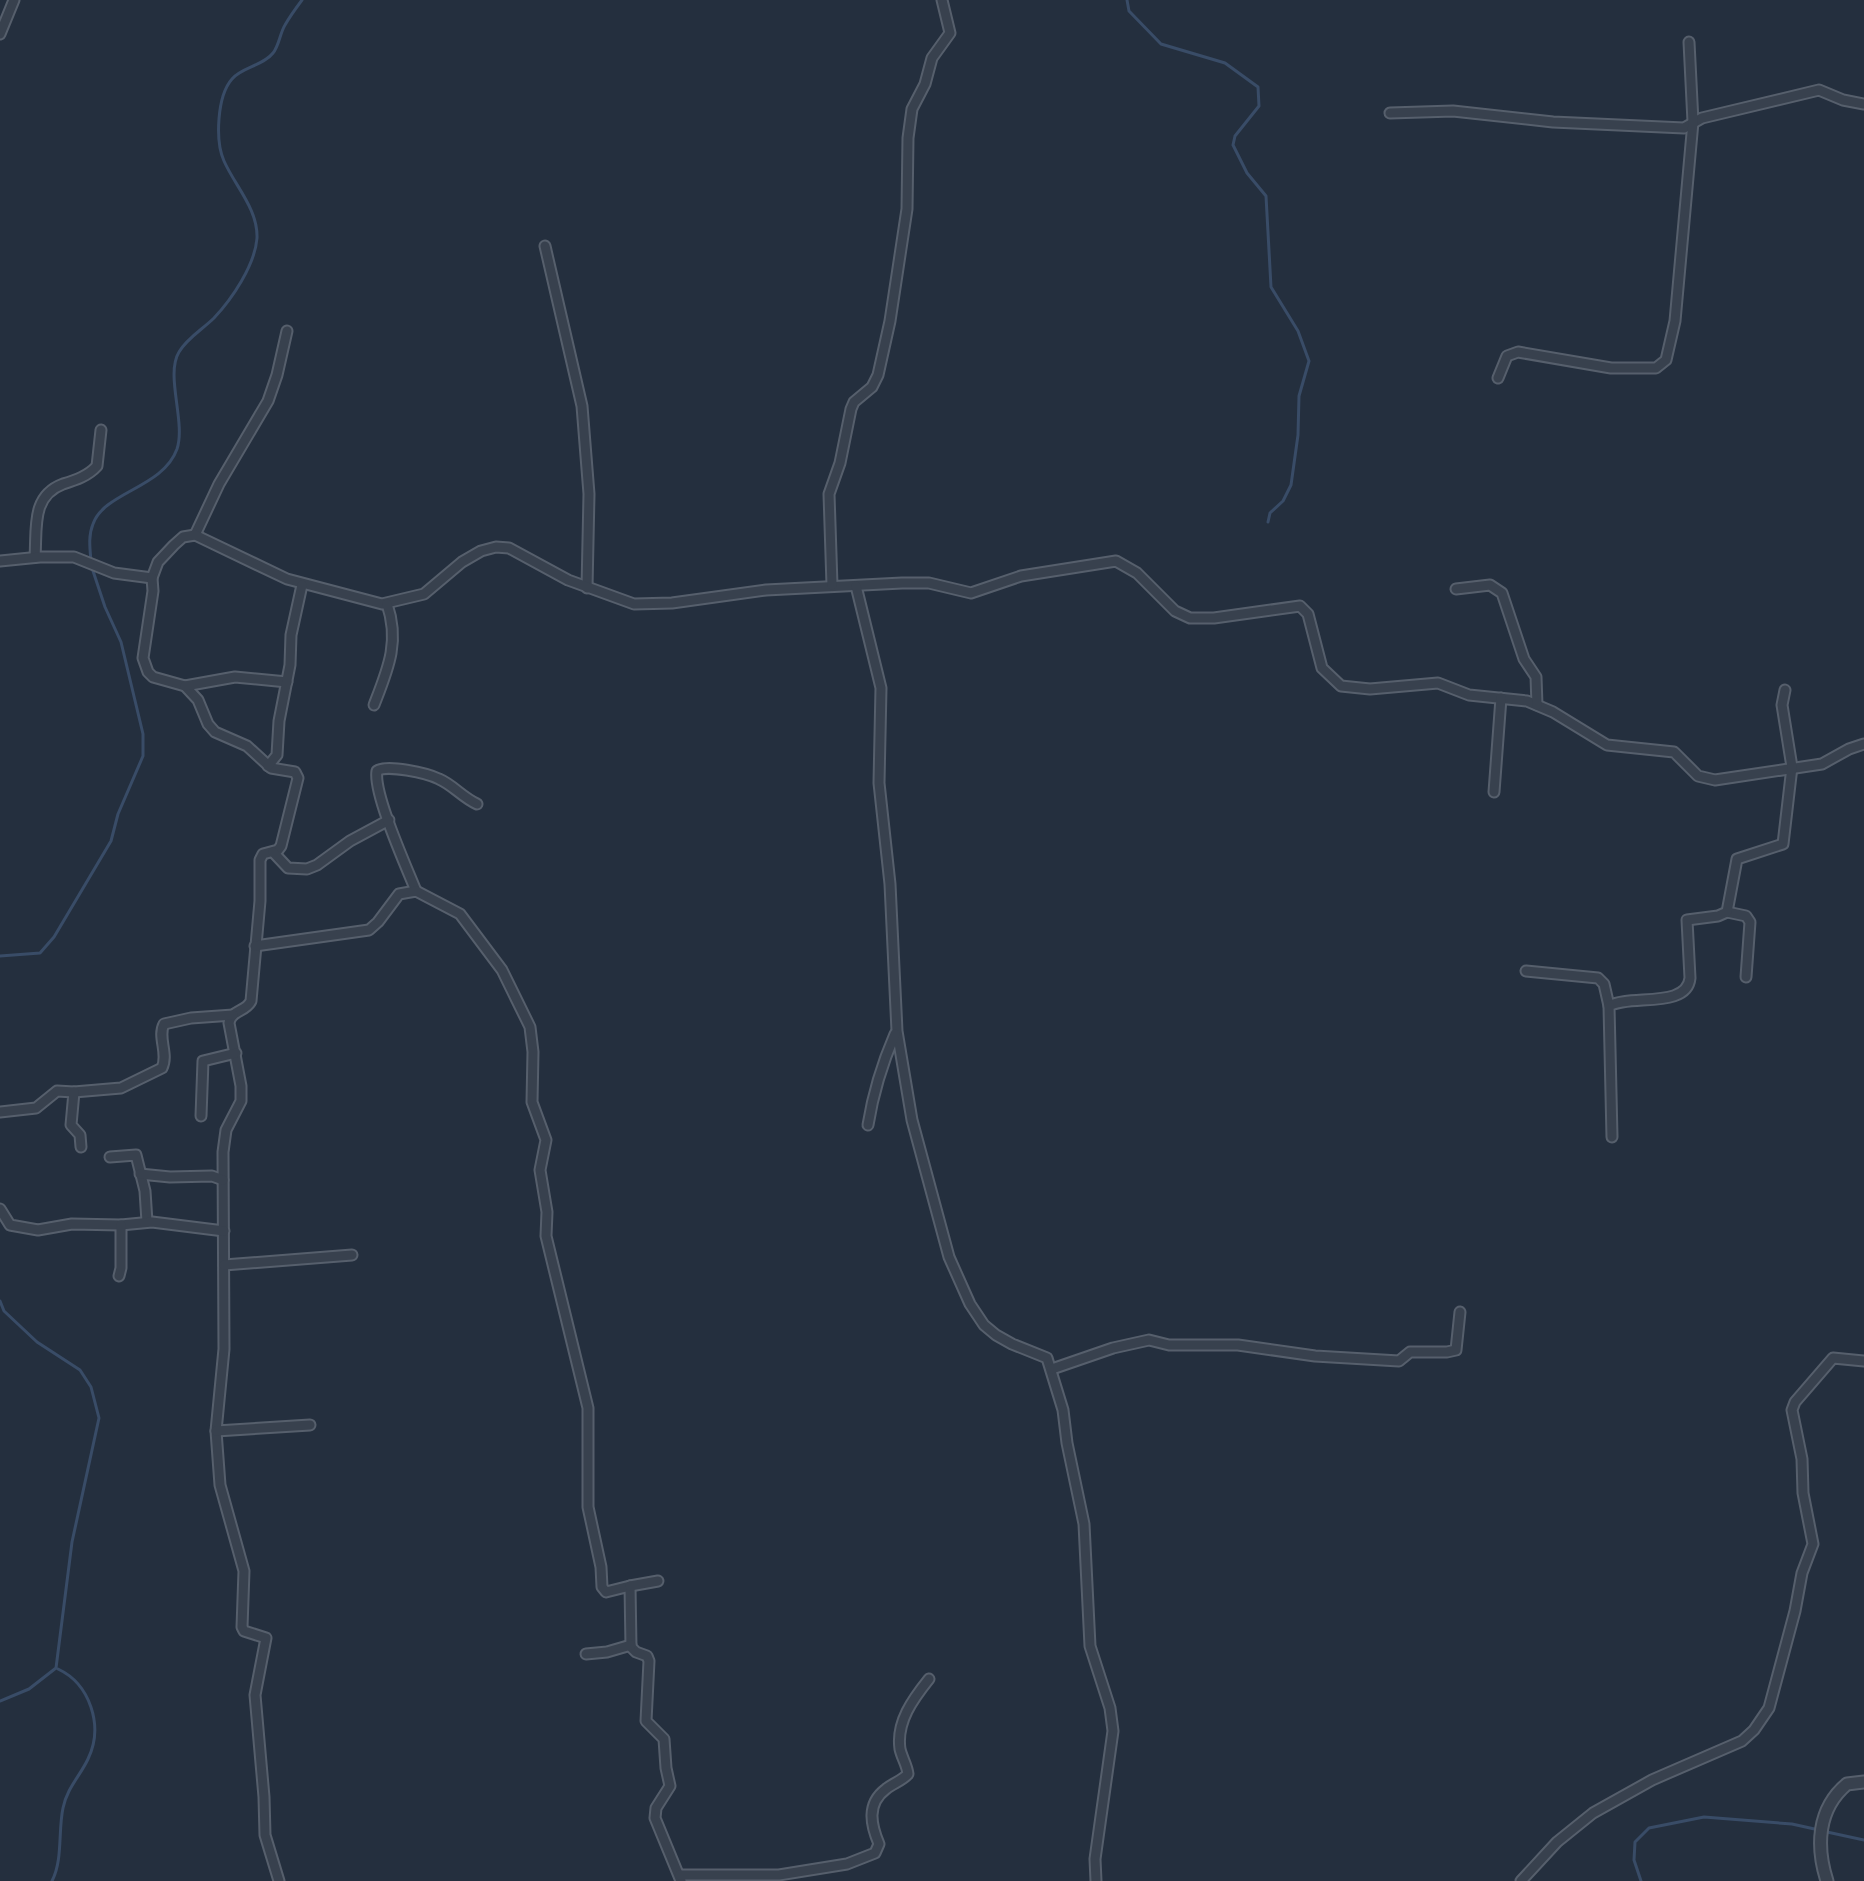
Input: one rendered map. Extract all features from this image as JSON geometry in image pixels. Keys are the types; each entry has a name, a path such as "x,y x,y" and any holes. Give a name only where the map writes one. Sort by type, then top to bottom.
{"street":[{"path":"0,34 14,0"},
{"path":"832,585 829,494 840,463 851,409 854,402 872,387 878,375 890,321 907,209 908,138 912,109 925,84 932,58 950,33 942,0"},
{"path":"1498,378 1507,356 1518,352 1611,368 1656,368 1666,360 1675,321 1693,122 1689,42"},
{"path":"1390,113 1453,111 1553,122 1674,128 1688,127 1693,122 1819,90 1843,100 1864,104"},
{"path":"545,246 582,406 589,494 587,588"},
{"path":"195,535 219,484 268,401 287,331"},
{"path":"35,557 41,499 47,491 84,476 97,466 101,430"},
{"path":"287,682 235,677 185,686 153,677 145,668 143,658 153,570 183,537 195,535 302,585 387,604 424,594 462,562 496,547 519,552 587,588 624,602 647,605 832,585 916,583 971,593 1021,576 1116,561 1137,573 1175,611 1190,618 1214,618 1300,606 1308,614 1322,668 1341,686 1370,689 1438,683 1469,695 1537,705 1607,745 1674,752 1703,778 1715,780 1822,764 1864,744"},
{"path":"0,561 74,557 114,573 152,578"},
{"path":"268,766 277,755 291,635 302,585"},
{"path":"1456,589 1490,585 1502,593 1524,659 1536,677 1537,705"},
{"path":"856,586 881,688 879,783 890,884 897,1031 915,1131 949,1257 961,1288 984,1325 1012,1344 1044,1356 1052,1369 1063,1410 1084,1524 1090,1646 1110,1708 1113,1731 1095,1859 1096,1881"},
{"path":"374,705 393,644 393,627 387,604"},
{"path":"0,1112 36,1108 57,1091 121,1088 162,1068 165,1058 161,1030 164,1024 191,1018 233,1015 251,1001 260,901 260,860 263,854 278,850 283,841 298,778 295,772 268,766 247,746 211,729 198,700 185,686"},
{"path":"1727,912 1737,859 1783,844 1792,767 1782,705 1785,690"},
{"path":"1494,792 1501,698"},
{"path":"416,891 375,779 377,771 382,768 440,779 477,804"},
{"path":"273,852 288,868 307,869 389,820"},
{"path":"255,946 361,932 378,922 399,894 416,891 460,914 502,970 530,1027 532,1102 546,1140 540,1170 547,1212 547,1245 588,1408 588,1507 601,1567 602,1587 606,1592 658,1581"},
{"path":"1609,1006 1617,1002 1670,997 1685,992 1690,978 1686,922 1689,918 1718,916 1727,912 1746,916 1750,922 1746,977"},
{"path":"1526,971 1598,978 1604,984 1609,1006 1612,1137"},
{"path":"233,1015 229,1023 241,1078 241,1101 226,1130 223,1180 224,1349 216,1431 220,1485 244,1571 242,1627 244,1631 266,1638 255,1695 265,1835 279,1881"},
{"path":"868,1125 881,1070 897,1031"},
{"path":"201,1116 203,1061 236,1053"},
{"path":"74,1092 71,1125 80,1135 81,1147"},
{"path":"110,1157 135,1154 145,1191 147,1222"},
{"path":"140,1174 212,1176 223,1180"},
{"path":"0,1209 10,1225 26,1230 72,1224 147,1222 224,1231"},
{"path":"119,1276 121,1225"},
{"path":"224,1265 352,1255"},
{"path":"1052,1369 1144,1340 1169,1345 1238,1345 1315,1356 1399,1361 1410,1352 1456,1350 1460,1312"},
{"path":"1521,1881 1557,1842 1593,1813 1652,1780 1727,1750 1742,1741 1761,1721 1772,1699 1800,1580 1813,1544 1803,1493 1802,1459 1792,1420 1793,1406 1833,1358 1864,1361"},
{"path":"216,1431 310,1425"},
{"path":"630,1586 631,1645 634,1651 647,1656 649,1661 646,1721 664,1739 670,1786 656,1808 655,1818 681,1878 779,1875 847,1864 875,1853 879,1844 871,1825 871,1813 881,1793 908,1774 900,1750 900,1733 906,1714 929,1679"},
{"path":"586,1654 631,1645"},
{"path":"1827,1881 1819,1839 1823,1824 1842,1788 1851,1782 1864,1782"}],"waterway":[{"path":"91,561 90,533 99,513 160,473 177,449 179,426 175,362 182,347 228,301 252,259 257,238 254,217 221,152 219,131 223,96 232,79 273,53 285,25 302,0"},
{"path":"1127,0 1129,11 1161,44 1225,63 1258,87 1259,106 1235,136 1233,145 1247,173 1266,196 1271,287 1298,331 1309,361 1299,396 1298,435 1291,485 1283,501 1270,513 1268,522"},
{"path":"0,956 40,953 54,937 111,841 118,814 143,756 143,734 121,642 92,568"},
{"path":"0,1301 4,1311 37,1342 80,1370 91,1387 99,1418 72,1542 56,1668 29,1689 0,1701"},
{"path":"52,1881 58,1864 65,1801 88,1759 95,1733 86,1695 58,1669"},
{"path":"1641,1881 1634,1860 1635,1842 1649,1828 1704,1817 1792,1824 1819,1830"},
{"path":"1827,1832 1864,1840"}]}
